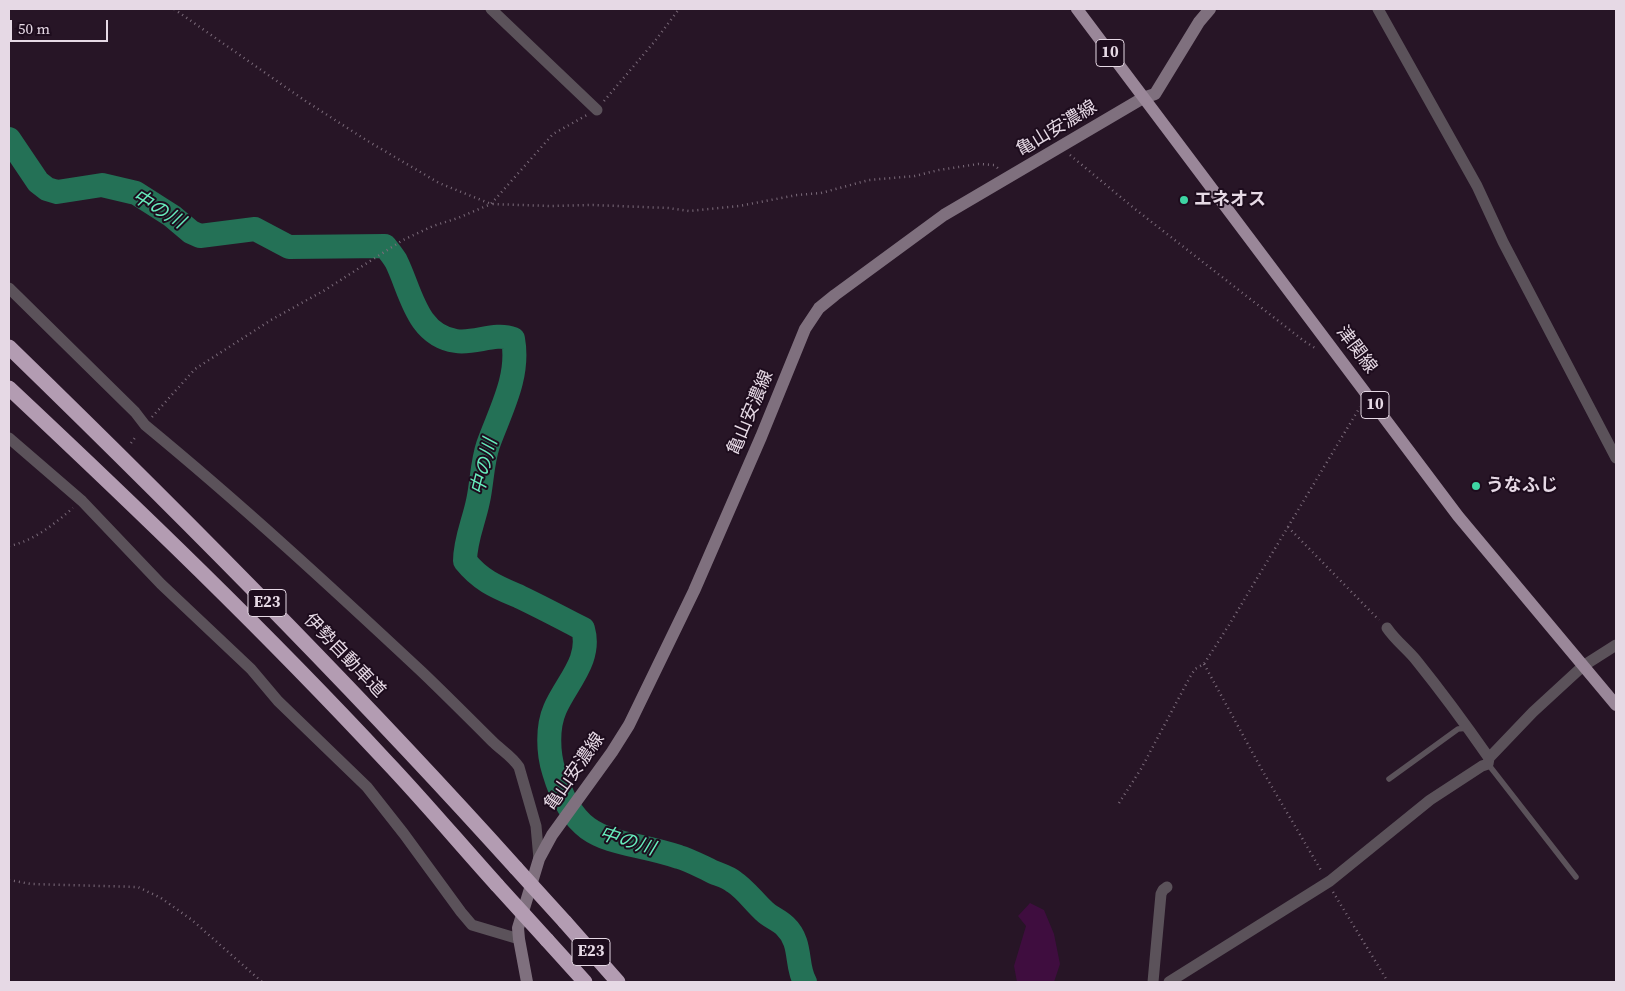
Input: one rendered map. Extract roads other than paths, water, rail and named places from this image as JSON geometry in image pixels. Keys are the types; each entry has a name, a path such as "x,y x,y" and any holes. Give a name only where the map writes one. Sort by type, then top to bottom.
{"highway":[{"name":"伊勢自動車道","path":"9,347 161,495 314,651 516,868 618,982"},
{"name":"E23","path":"9,388 143,514 302,674 386,761 584,982"}],"main road":[{"name":"津関線","path":"1077,9 1458,516 1616,705"},
{"name":"亀山安濃線","path":"527,982 518,940 518,928 539,858 552,835 612,752 629,725 673,636 811,319 819,308 835,295 944,215 1143,98 1155,94 1199,22 1210,9"}],"street":[{"path":"491,9 597,110"},
{"path":"1378,9 1477,186 1503,242 1616,458"},
{"path":"9,288 108,385 145,425 238,502 514,760 519,767 536,826 539,858"},
{"path":"9,438 82,501 161,584 251,669 278,701 367,787 472,924 518,940"},
{"path":"1387,628 1414,658 1468,728 1488,761"},
{"path":"1169,982 1328,882 1430,800 1482,766 1533,712 1583,666 1616,645"},
{"path":"1153,982 1161,894 1168,887"}],"lane":[{"path":"1389,780 1458,729 1468,728"},
{"path":"1488,761 1576,877"}],"waterway":[{"name":"中の川","path":"9,139 38,182 47,189 57,192 102,185 136,193 172,216 191,232 200,236 255,229 289,247 385,246 396,261 411,298 423,321 432,330 443,337 456,341 470,341 492,337 513,339 514,367 508,394 486,452 478,501 466,546 465,561 477,574 490,583 583,629 585,640 581,661 555,709 550,732 552,765 563,797 574,815 587,828 602,836 683,858 732,880 764,911 783,924 791,933 797,947 800,968 805,982"}],"place":[{"name":"エネオス","path":"1184,200"},
{"name":"うなふじ","path":"1476,486"}]}
